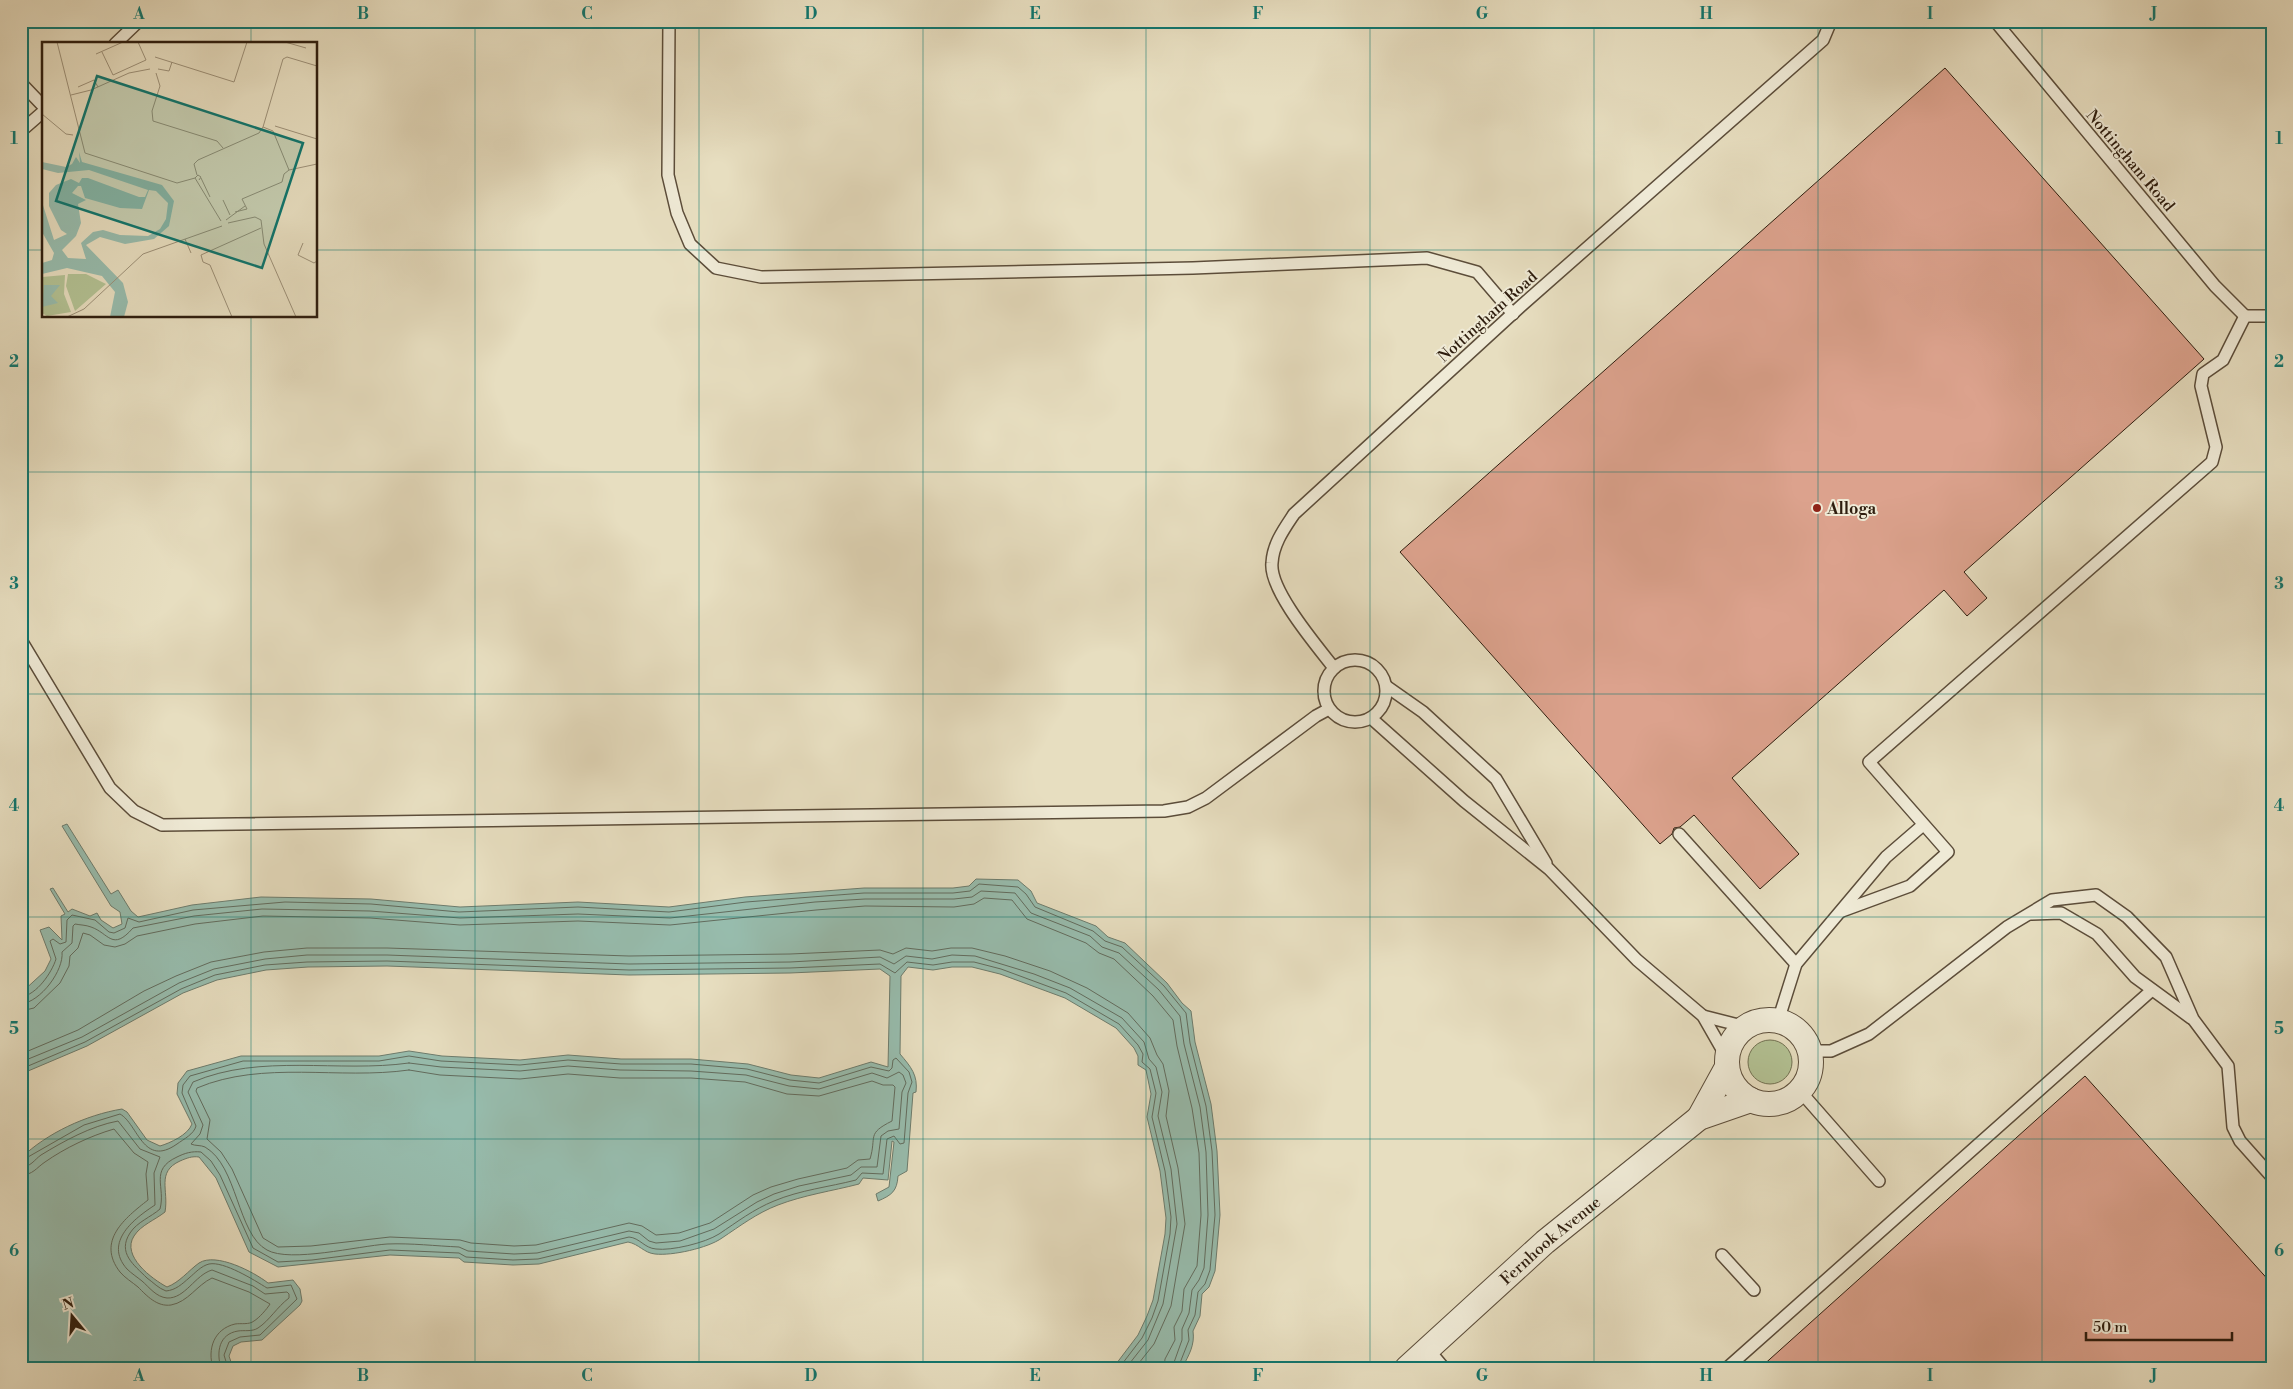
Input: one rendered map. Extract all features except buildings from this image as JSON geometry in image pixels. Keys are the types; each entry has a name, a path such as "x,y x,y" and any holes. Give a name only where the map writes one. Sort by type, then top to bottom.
{"street":[{"path":"1778,1021 1795,1028 1806,1043 1810,1051 1811,1060 1809,1076 1800,1091 1789,1099 1777,1103 1764,1104 1751,1100 1739,1092 1731,1081 1727,1063 1733,1041 1746,1027 1756,1022 1778,1021"},
{"name":"Fernhook Avenue","path":"1700,1118 1727,1063"},
{"name":"Fernhook Avenue","path":"1407,1368 1545,1242 1700,1118 1751,1100"}],"lane":[{"path":"117,42 139,21"},
{"path":"669,21 668,175 676,213 690,244 716,268 761,277 1193,268 1427,258 1477,272 1513,314"},
{"name":"Nottingham Road","path":"1334,668 1302,628 1281,595 1271,564 1277,540 1294,514 1513,314 1823,40 1831,21"},
{"name":"Nottingham Road","path":"1995,21 2215,286 2245,316"},
{"path":"21,83 42,107"},
{"path":"21,131 42,111"},
{"path":"1842,912 1910,886 1948,852 1923,826 1869,762 2212,462 2216,446 2201,386 2203,374 2222,360 2245,316 2272,316"},
{"path":"21,640 110,788 134,812 162,825 1164,812 1188,807 1206,798 1316,716 1329,709"},
{"path":"1354,660 1366,661 1379,671 1386,686 1386,698 1381,709 1371,718 1360,722 1348,722 1338,717 1329,709 1324,687 1327,676 1334,668 1344,662 1354,660"},
{"path":"1386,686 1423,712 1496,779 1549,869"},
{"path":"1371,718 1464,801 1549,869 1637,960 1703,1016 1727,1063"},
{"path":"1778,1021 1796,964 1823,930 1842,912 1886,857 1923,826"},
{"path":"1679,834 1796,964"},
{"path":"1810,1051 1831,1052 1869,1034 2007,926 2052,900 2096,895 2127,917 2166,957 2192,1019 2228,1066 2233,1127 2240,1141 2272,1177"},
{"path":"2027,914 2061,913 2097,934 2135,977 2192,1019"},
{"path":"1727,1368 2152,990"},
{"path":"1703,1016 1746,1027"},
{"path":"1800,1091 1879,1182"},
{"path":"1722,1255 1754,1290"},
{"path":"1428,1349 1444,1368"}],"shaded area":[{"path":"1766,1040 1774,1040 1786,1046 1792,1062 1786,1078 1774,1084 1766,1084 1754,1078 1748,1066 1748,1058 1754,1046"}],"water":[{"path":"67,824 111,894 118,890 131,911 138,917 192,905 261,897 371,899 460,907 578,902 669,907 745,897 864,888 953,888 969,886 976,879 1018,880 1031,891 1037,903 1096,926 1108,937 1125,943 1167,983 1182,1003 1191,1011 1195,1042 1211,1104 1217,1151 1220,1215 1215,1271 1209,1287 1202,1294 1200,1316 1193,1331 1193,1341 1189,1354 1182,1368 1113,1368 1138,1335 1147,1316 1153,1300 1165,1234 1166,1218 1160,1171 1147,1117 1151,1094 1146,1070 1138,1065 1138,1056 1134,1048 1116,1028 1065,998 1000,974 972,967 952,967 933,970 908,967 901,976 900,1054 913,1072 916,1081 916,1092 913,1093 907,1171 898,1176 895,1189 883,1199 878,1201 876,1194 889,1187 894,1142 892,1141 888,1180 863,1178 859,1184 778,1205 756,1216 716,1242 671,1254 655,1254 628,1242 539,1264 513,1265 464,1262 459,1258 390,1255 278,1267 249,1252 216,1178 199,1157 192,1157 173,1165 168,1171 165,1182 165,1212 144,1226 134,1236 131,1244 132,1251 140,1266 167,1287 199,1263 206,1260 225,1262 244,1269 268,1283 293,1280 300,1289 302,1301 300,1305 262,1340 241,1342 233,1346 229,1356 233,1368 21,1368 21,1158 31,1149 68,1126 122,1109 127,1112 147,1140 160,1146 173,1141 187,1132 192,1124 177,1094 178,1083 187,1071 241,1056 379,1056 409,1051 442,1056 520,1060 568,1055 621,1059 691,1059 748,1064 791,1075 819,1078 871,1062 888,1067 890,976 880,969 790,973 629,975 387,966 308,967 266,970 217,980 183,993 87,1046 21,1074 21,993 45,971 51,959 40,930 49,927 62,940 61,916 65,914 50,889 53,888 68,912 72,909 90,916 97,913 101,920 113,928 122,924 120,912 111,906 62,826"}],"place":[{"name":"Alloga","path":"1817,508"}]}
